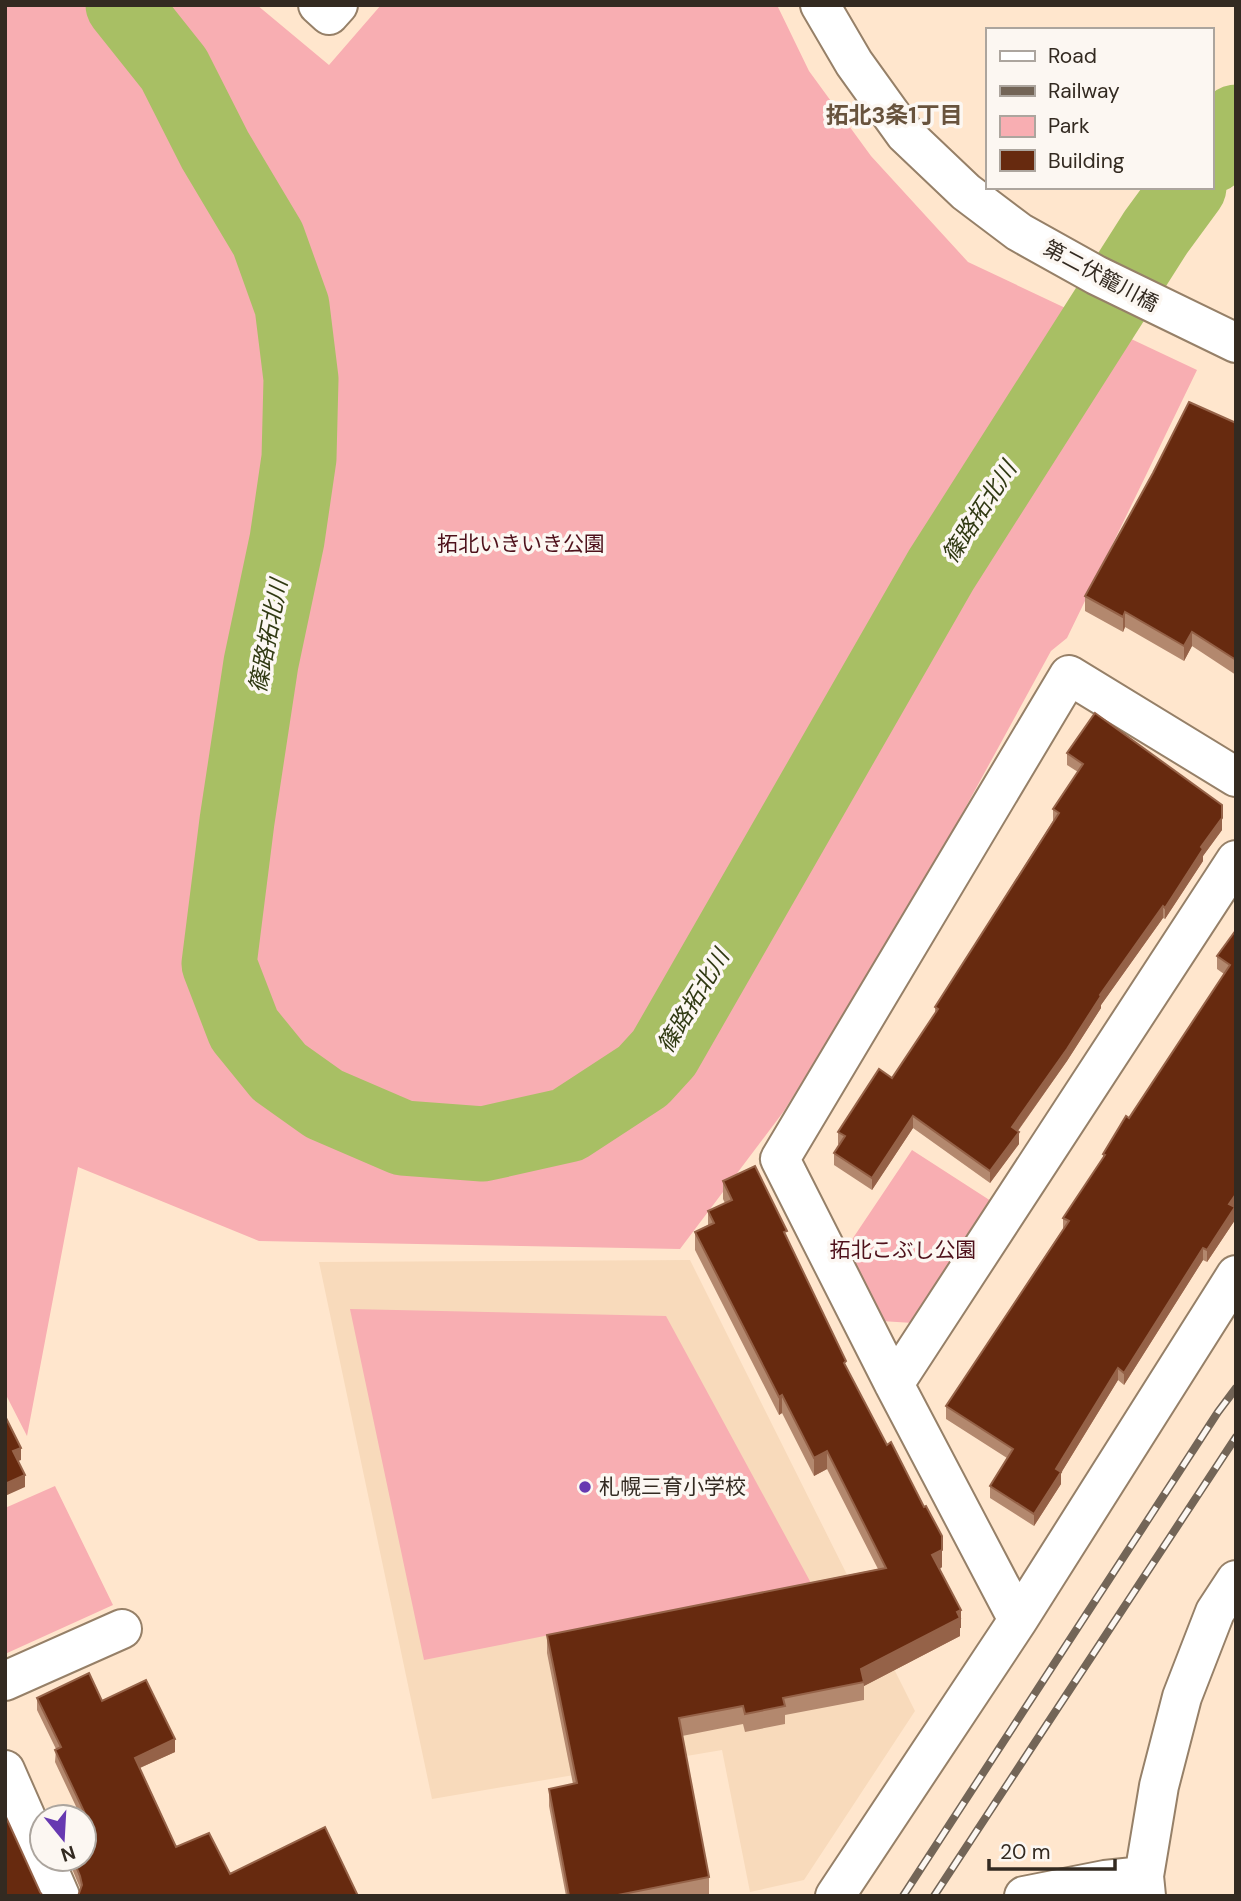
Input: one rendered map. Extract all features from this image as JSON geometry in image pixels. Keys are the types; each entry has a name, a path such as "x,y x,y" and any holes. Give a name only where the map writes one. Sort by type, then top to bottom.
{"street":[{"path":"317,5 329,15 338,5"},
{"name":"第二伏籠川橋","path":"820,5 854,63 905,134 966,192 1019,232 1236,343"},
{"path":"1018,1620 780,1159 1069,675 1236,777"},
{"path":"894,1384 1236,860"},
{"path":"835,1896 1018,1620 1236,1275"},
{"path":"1024,1896 1105,1881 1145,1886 1159,1787 1182,1697 1215,1612 1236,1580"},
{"path":"5,1681 122,1629"},
{"path":"5,1770 28,1822"},
{"path":"50,1873 60,1896"}],"shaded area":[{"name":"札幌三育小学校","path":"690,1260 915,1711 804,1880 750,1892 722,1750 432,1799 319,1262"}],"green space":[{"name":"拓北いきいき公園","path":"5,5 257,5 329,65 381,5 777,5 809,71 871,156 968,262 1197,370 1067,638 1051,651 921,889 784,1111 680,1249 259,1241 78,1167 27,1436 5,1393"},
{"name":"拓北こぶし公園","path":"912,1150 991,1201 913,1323 881,1321 847,1247"},
{"path":"350,1309 666,1316 811,1583 424,1660"},
{"path":"55,1486 113,1605 5,1654 5,1508"}],"building":[{"path":"1189,402 1236,423 1236,660 1192,632 1184,646 1125,612 1123,617 1085,596"},
{"path":"1095,713 1222,805 1222,818 1201,847 1203,849 1165,908 1163,906 1100,995 1067,1049 1012,1127 1019,1132 990,1171 913,1116 872,1178 834,1153 845,1136 838,1132 879,1069 892,1078 938,1009 935,1007 1059,813 1053,809 1083,764 1067,753"},
{"path":"1236,930 1236,1194 1229,1204 1235,1207 1207,1250 1203,1248 1124,1373 1118,1368 1056,1469 1061,1472 1034,1514 990,1486 1013,1449 946,1406 1069,1221 1063,1218 1105,1155 1103,1154 1126,1116 1129,1118 1230,965 1217,956"},
{"path":"755,1166 846,1361 844,1363 887,1445 891,1442 942,1536 942,1550 932,1555 961,1610 957,1612 960,1618 861,1669 864,1682 783,1698 785,1706 745,1714 743,1706 679,1718 709,1877 613,1896 569,1896 549,1789 577,1783 547,1635 886,1568 827,1451 814,1458 782,1395 779,1397 695,1232 714,1223 708,1211 732,1200 723,1181"},
{"path":"5,1416 21,1448 13,1451 25,1475 5,1484"},
{"path":"89,1673 102,1701 146,1680 175,1739 135,1758 176,1847 209,1833 230,1874 325,1827 358,1896 78,1896 82,1885 79,1873 98,1873 98,1803 80,1803 55,1750 61,1747 37,1698"},
{"path":"5,1815 28,1866 28,1873 31,1873 43,1896 5,1896"}],"waterway":[{"name":"篠路拓北川","path":"123,5 174,69 215,150 268,239 292,306 301,379 299,458 287,540 261,663 219,964 244,1029 279,1072 324,1104 403,1138 483,1144 568,1125 643,1076 664,1053 941,570 1156,232 1188,189"},
{"name":"篠路拓北川","path":"1213,153 1236,122"}],"railway":[{"path":"903,1896 1236,1388"},
{"path":"934,1896 1236,1437"}],"place":[{"name":"札幌三育小学校","path":"585,1487"}],"district":[{"name":"拓北3条1丁目","path":"894,115"}]}
